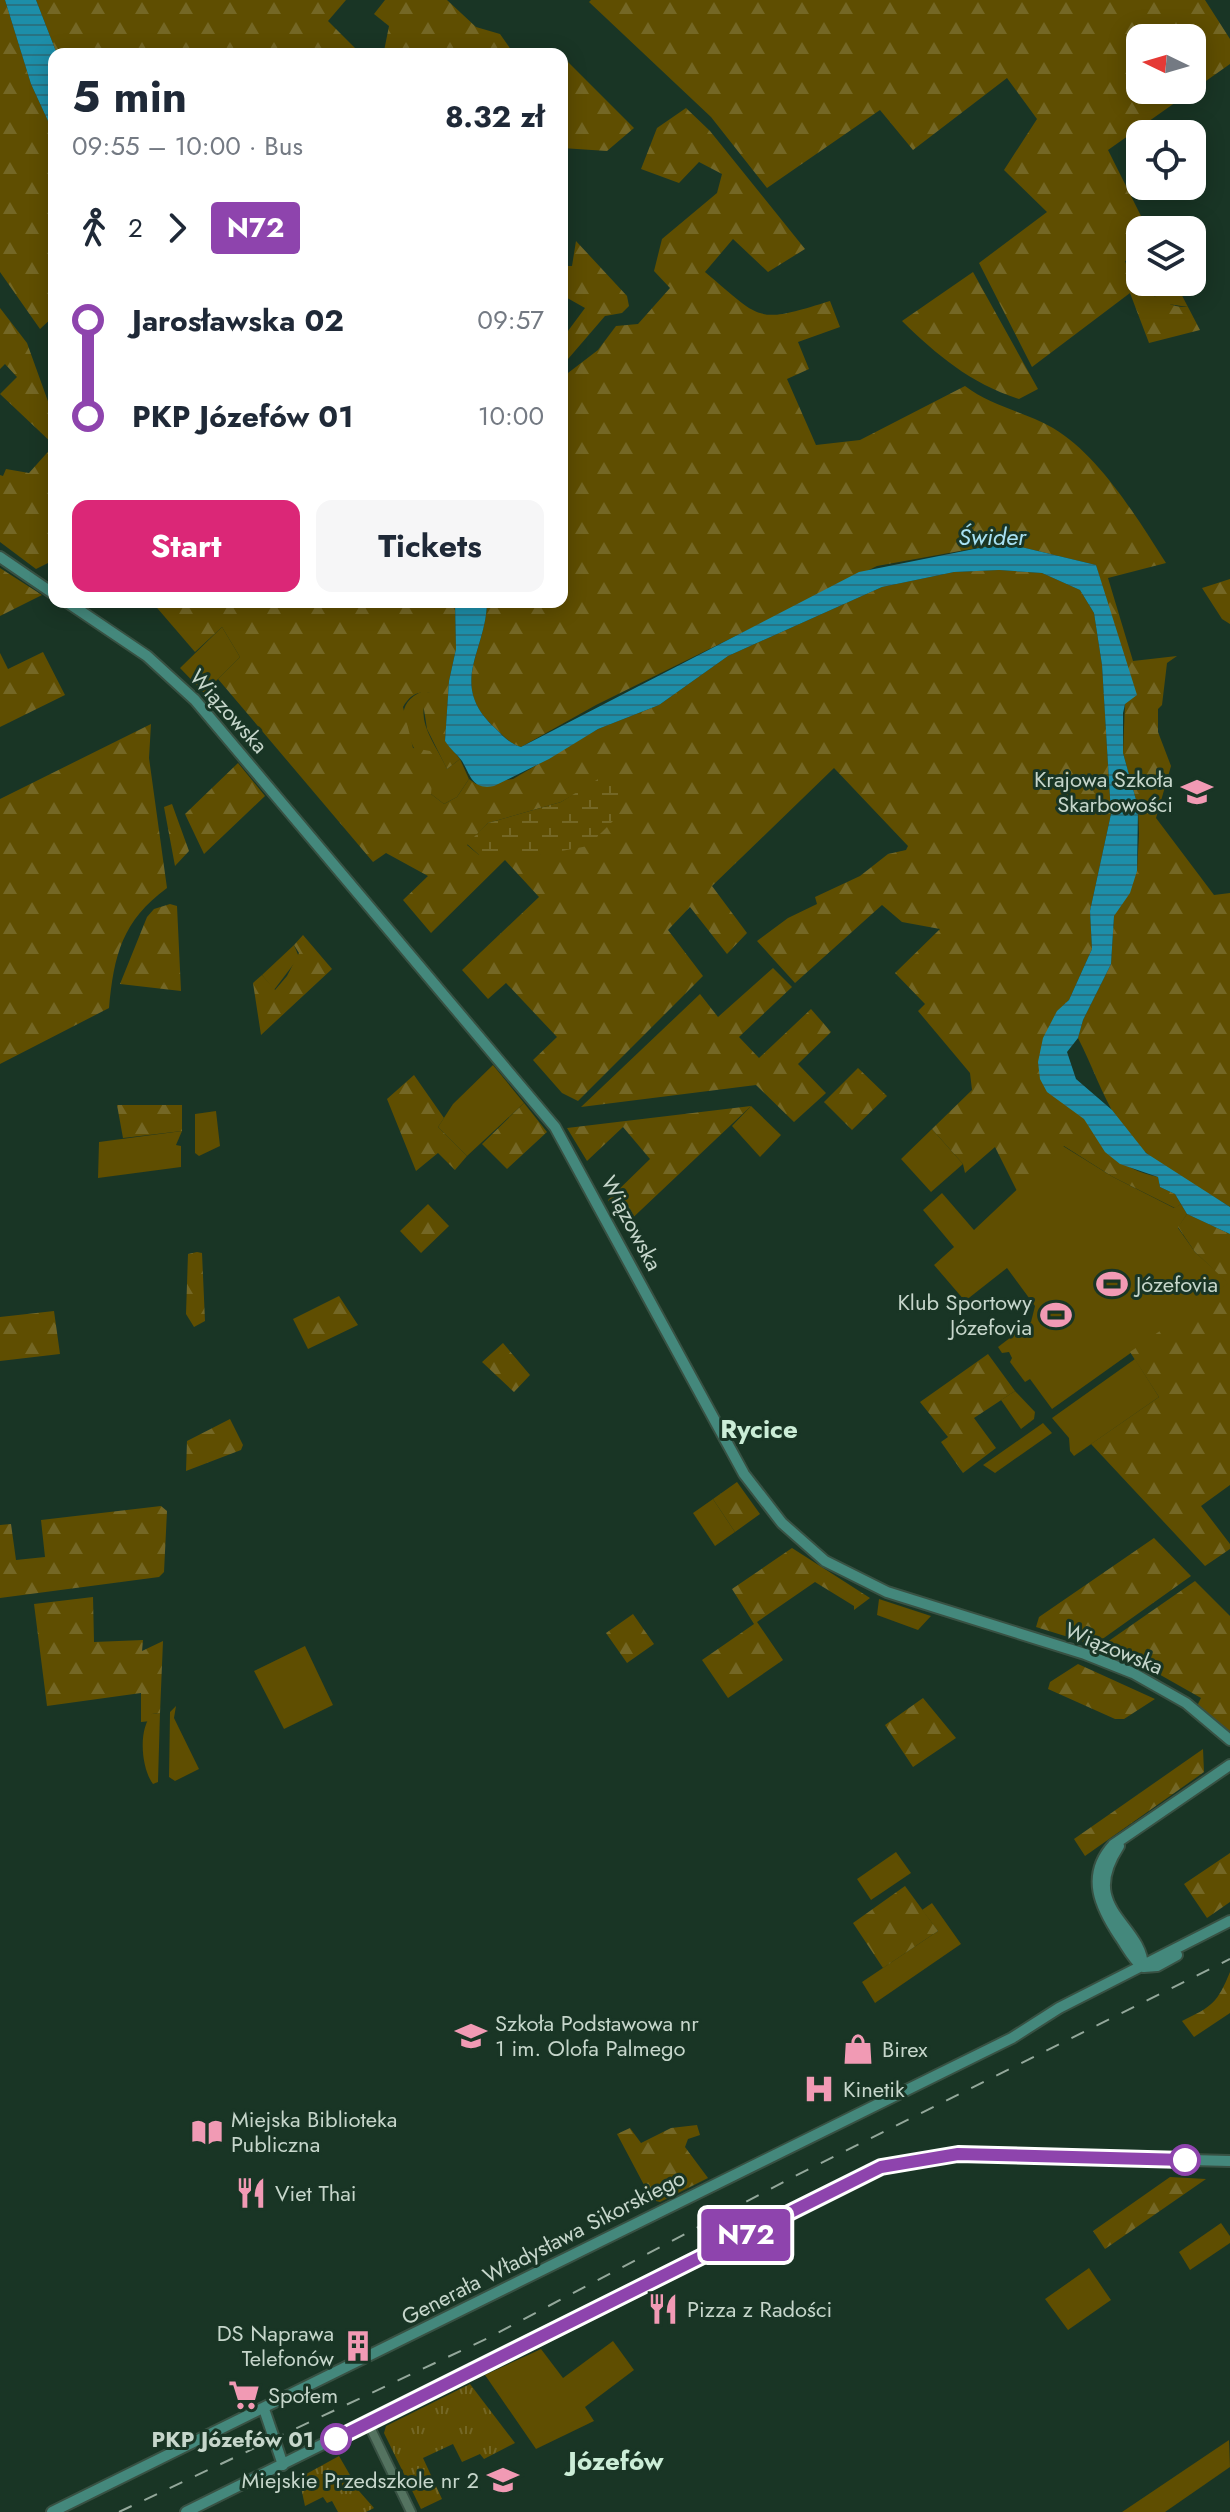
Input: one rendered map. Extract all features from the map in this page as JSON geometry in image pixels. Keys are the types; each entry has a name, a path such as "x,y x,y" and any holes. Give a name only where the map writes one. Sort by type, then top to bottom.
{"main road":[{"path":"0,557 48,590"},
{"name":"Wiązowska","path":"76,608 147,656 195,700 540,1107 583,1174 744,1474 782,1523 825,1561 887,1592 1085,1654 1133,1673 1186,1703 1230,1740"},
{"path":"1143,1967 1105,1914 1098,1895 1103,1859 1113,1845 1230,1765"},
{"name":"Generała Władysława Sikorskiego","path":"52,2512 1051,2016 1059,2008 1198,1940 1230,1921"},
{"path":"186,2512 881,2167 958,2154 1230,2161"},
{"path":"264,2409 283,2465"}],"street":[{"path":"368,2423 411,2512"}],"green space":[{"path":"0,0 5,0 31,84 48,121 48,322 40,329 0,272"},
{"path":"36,0 346,0 328,21 355,48 55,48"},
{"path":"385,0 447,0 476,27 500,34 510,48 385,48 389,26 374,14"},
{"path":"1205,0 1230,39 1230,64 1206,81 1206,24 1126,24 1126,104 1173,104 1151,120 1126,120 1126,137 1108,150 1126,186 1126,200 1133,200 1141,216 1126,216 1126,296 1032,367 979,263 1047,212 1004,170 1037,119 1007,78 913,150 880,110 767,188 711,117 589,2"},
{"path":"568,62 634,128 607,151 568,148"},
{"path":"686,108 710,131 805,249 768,272 733,239 705,272 751,309 762,314 787,313 830,301 840,327 798,342 809,369 787,379 816,445 860,440 965,386 986,399 1053,428 1086,454 1116,489 1166,563 1108,578 1133,661 1177,656 1167,663 1162,705 1158,709 1158,732 1171,766 1156,818 1214,895 1230,893 1230,1207 1169,1170 1129,1135 1112,1111 1078,1038 1083,1020 1111,964 1114,916 1137,871 1139,834 1138,807 1123,753 1125,704 1113,622 1096,565 1004,543 877,566 596,705 521,747 496,729 474,698 471,683 473,668 486,608 568,608 568,373 598,350 616,326 638,324 670,288 654,271 662,239 717,193 722,174 699,162 679,183 641,169 657,128"},
{"path":"576,241 627,296 629,306 622,313 605,316 568,359 568,331 585,308 568,298 568,266 572,266"},
{"path":"973,272 1038,389 1019,399 970,377 902,321"},
{"path":"1131,296 1154,296 1168,304 1188,307 1200,330 1149,343"},
{"path":"1155,296 1182,296 1188,307 1161,303"},
{"path":"0,308 27,343 48,401 48,439 0,394 17,377 5,364 0,369"},
{"path":"48,452 48,563 36,569 0,542 0,475 3,476 6,469 29,473"},
{"path":"0,568 42,595 0,616"},
{"path":"999,570 1042,573 1080,590 1094,613 1102,665 1111,814 1090,911 1092,949 1069,1000 1057,1012 1075,1088 1096,1135 1111,1153 1132,1168 1158,1177 1160,1187 1175,1194 1181,1204 1175,1208 1113,1177 1064,1146 1017,1191 995,1147 965,1173 963,1164 932,1129 972,1090 970,1073 918,1011 925,1004 895,973 940,929 902,922 882,905 795,983 757,941 788,918 817,904 815,897 860,876 888,854 906,850 908,846 834,768 712,886 747,933 727,954 690,907 668,930 703,976 578,1101 562,1093 533,1060 557,1037 506,983 488,999 462,970 539,897 505,860 431,933 403,900 428,876 386,853 373,862 218,679 240,657 222,627 195,652 157,608 455,608 456,649 449,681 445,741 460,759 447,769 427,729 423,703 430,693 414,695 403,707 413,748 430,751 439,762 441,778 432,783 431,794 444,804 457,797 469,779 476,784 513,779 598,729 659,705 728,656 882,587 954,572","holes":["589,786 540,855 479,855 467,845 488,823 561,802"]},
{"path":"1230,579 1230,624 1222,619 1202,588"},
{"path":"222,627 240,657 204,693 180,668"},
{"path":"43,652 65,695 0,727 0,653 8,669"},
{"path":"423,691 431,693 424,711 427,731 447,769 460,759 469,779 457,797 444,804 431,794 429,781 404,724 404,711 409,700"},
{"path":"151,724 149,758 167,888 140,913 123,940 109,1008 0,1064 0,799"},
{"path":"238,763 265,796 204,854 185,814"},
{"path":"616,768 626,790 618,816 588,846 540,855 479,855 467,844 488,823 561,802"},
{"path":"172,804 189,851 175,866 164,807"},
{"path":"170,904 177,906 181,991 120,984 147,917 154,909"},
{"path":"303,935 332,969 261,1035 253,983 262,975 275,990 287,976 299,953 294,945"},
{"path":"294,945 299,957 274,990 262,975"},
{"path":"773,968 792,987 739,1037 759,1058 811,1009 831,1032 798,1064 826,1093 794,1122 756,1085 581,1107 700,994 718,1017"},
{"path":"493,1065 524,1103 467,1156 438,1127 453,1104"},
{"path":"858,1068 887,1096 852,1130 824,1102"},
{"path":"414,1075 444,1118 438,1127 467,1156 455,1170 438,1153 416,1171 387,1099"},
{"path":"524,1103 547,1132 507,1169 482,1144"},
{"path":"117,1105 182,1105 182,1131 123,1138"},
{"path":"751,1106 781,1135 760,1157 732,1126"},
{"path":"751,1106 623,1227 608,1200 650,1159 623,1127 587,1161 567,1128"},
{"path":"216,1111 220,1146 199,1156 195,1153 195,1114"},
{"path":"932,1129 963,1164 931,1192 901,1159"},
{"path":"182,1131 176,1145 181,1146 181,1167 98,1178 99,1142"},
{"name":"Józefovia","path":"1063,1146 1113,1177 1174,1208 1181,1204 1187,1214 1178,1228 1195,1252 1229,1283 1052,1409 1030,1379 1025,1382 1010,1362 1009,1352 1002,1353 998,1347 1031,1322 1035,1306 1007,1268 965,1301 934,1265 954,1247 923,1210 942,1193 974,1230"},
{"path":"428,1204 449,1226 421,1253 400,1231"},
{"path":"1187,1214 1230,1234 1230,1485 1201,1506 1230,1544 1230,1549 1205,1566 1091,1444 1159,1397 1130,1352 1228,1283 1195,1252 1178,1227"},
{"path":"202,1253 205,1321 194,1327 186,1314 188,1254"},
{"path":"339,1296 358,1325 308,1349 293,1319"},
{"path":"54,1311 60,1354 0,1361 0,1317"},
{"path":"503,1343 530,1375 514,1392 482,1362"},
{"path":"988,1354 1015,1391 974,1418 996,1448 963,1473 941,1442 948,1437 920,1402"},
{"path":"1135,1359 1159,1397 1074,1456 1070,1451 1069,1438 1052,1418"},
{"path":"1015,1391 1035,1412 1034,1419 1021,1429 1001,1400"},
{"path":"230,1419 243,1445 241,1450 186,1471 187,1441"},
{"path":"1043,1423 1052,1433 995,1473 983,1465"},
{"path":"737,1482 760,1514 735,1532 713,1499"},
{"path":"713,1499 735,1532 715,1546 693,1513"},
{"path":"161,1506 167,1511 164,1572 159,1577 0,1598 0,1525 11,1524 16,1560 45,1557 41,1520"},
{"path":"1154,1538 1191,1576 1094,1645 1036,1627 1039,1617"},
{"path":"792,1548 870,1598 854,1610 854,1606 815,1582 757,1622 783,1660 728,1698 702,1660 754,1624 732,1589"},
{"path":"1195,1581 1230,1616 1230,1731 1197,1706 1201,1698 1134,1660 1100,1647"},
{"path":"93,1597 94,1642 143,1640 142,1651 163,1641 160,1713 152,1714 151,1721 141,1722 141,1693 47,1706 34,1604"},
{"path":"879,1599 931,1616 918,1630 877,1615"},
{"path":"633,1614 654,1644 627,1663 606,1633"},
{"path":"305,1646 333,1705 284,1729 254,1671"},
{"path":"1078,1664 1155,1699 1124,1719 1115,1719 1048,1689 1050,1682"},
{"path":"923,1698 956,1738 913,1767 885,1725"},
{"path":"176,1706 174,1718 199,1769 175,1781 169,1777 170,1712"},
{"path":"160,1713 158,1782 153,1784 146,1768 143,1739 152,1714"},
{"path":"1203,1749 1204,1772 1085,1856 1074,1839"},
{"path":"896,1852 911,1873 871,1900 857,1879"},
{"path":"1230,1853 1230,1902 1207,1918 1184,1884"},
{"path":"905,1886 938,1931 883,1968 853,1923"},
{"path":"932,1903 961,1944 875,2003 862,1982 938,1931 922,1910"},
{"path":"1230,1972 1230,2013 1194,2037 1182,2021 1213,2002"},
{"path":"697,2125 700,2135 688,2139 685,2147 708,2178 660,2202 652,2200 617,2134 630,2128 641,2143 671,2128"},
{"path":"1170,2177 1206,2179 1105,2249 1093,2231"},
{"path":"1221,2223 1230,2236 1230,2243 1190,2270 1179,2252"},
{"path":"1089,2268 1111,2300 1068,2330 1045,2299"},
{"path":"613,2341 634,2370 585,2407 594,2421 536,2449 485,2375 541,2349 563,2378"},
{"path":"470,2384 515,2443 484,2459 480,2454 462,2462 453,2444 423,2458 442,2499 421,2509 384,2433 386,2426"},
{"path":"1229,2440 1230,2467 1165,2512 1122,2512"},
{"path":"339,2456 354,2482 359,2480 359,2491 374,2508 366,2512 338,2512 332,2501 327,2503 323,2497 305,2506 299,2478"}],"water":[{"path":"5,0 36,0 55,48 48,48 48,121 31,84"},
{"path":"1004,543 1096,565 1137,695 1125,704 1123,753 1138,807 1137,871 1130,893 1114,916 1111,964 1083,1020 1078,1038 1067,1052 1076,1079 1112,1110 1146,1153 1230,1207 1230,1234 1187,1214 1175,1194 1160,1187 1158,1177 1120,1164 1105,1152 1084,1119 1047,1092 1040,1079 1038,1062 1043,1038 1057,1011 1069,1000 1092,949 1090,911 1111,814 1102,665 1094,613 1080,590 1042,573 999,570 954,572 882,587 728,656 659,705 598,729 549,759 494,786 477,784 445,741 449,681 456,649 455,608 486,608 471,682 474,697 482,713 496,729 521,747 859,572"}],"railway":[{"path":"119,2512 488,2338 795,2176 1230,1959"}],"bus line":[{"name":"N72","path":"336,2439 881,2167 958,2154 1185,2160"}],"place":[{"name":"Krajowa Szkoła Skarbowości","path":"1197,792"},
{"name":"Józefovia","path":"1112,1284"},
{"name":"Klub Sportowy Józefovia","path":"1056,1315"},
{"name":"Szkoła Podstawowa nr 1 im. Olofa Palmego","path":"471,2036"},
{"name":"Birex","path":"858,2049"},
{"name":"Kinetik","path":"819,2089"},
{"name":"Miejska Biblioteka Publiczna","path":"207,2132"},
{"name":"Viet Thai","path":"251,2193"},
{"name":"Pizza z Radości","path":"663,2309"},
{"name":"DS Naprawa Telefonów","path":"358,2346"},
{"name":"Społem","path":"244,2395"},
{"name":"PKP Józefów 01","path":"336,2439"},
{"name":"Miejskie Przedszkole nr 2","path":"503,2480"}],"district":[{"name":"Rycice","path":"759,1429"},
{"name":"Józefów","path":"616,2461"}],"water label":[{"name":"Świder","path":"992,537"}]}
